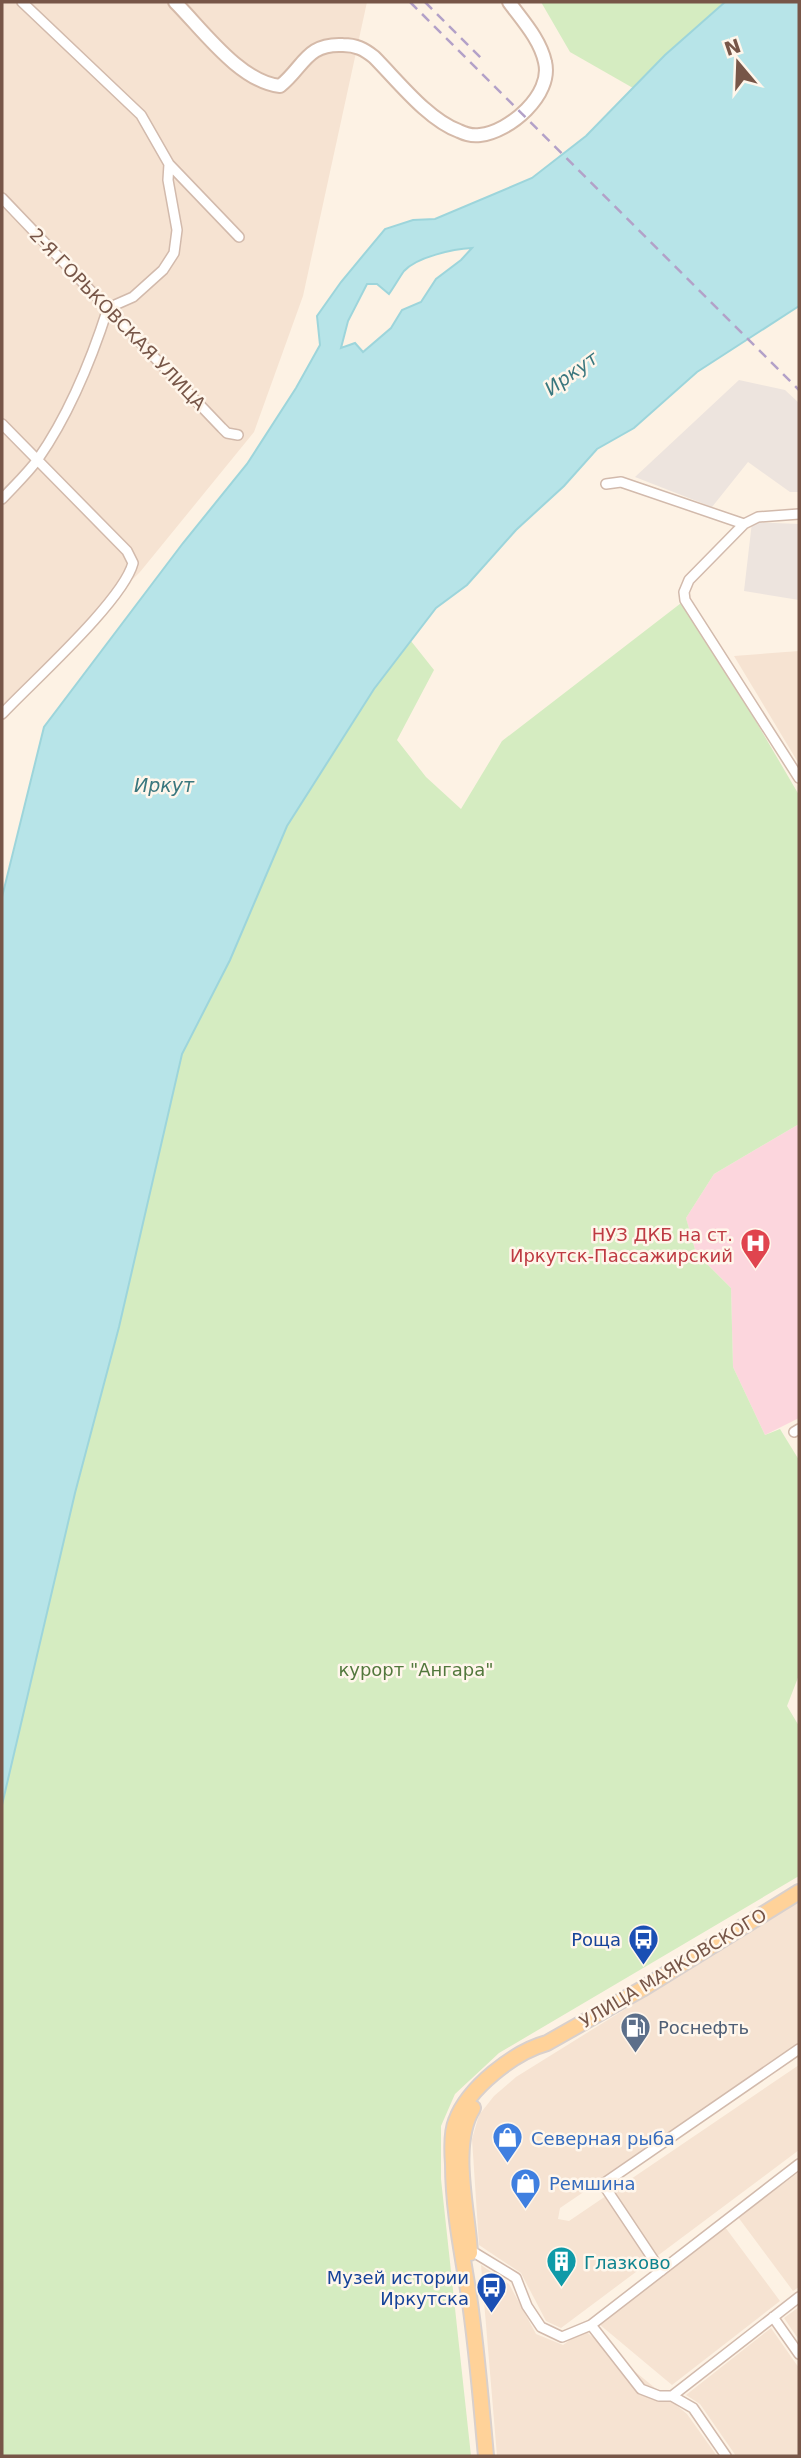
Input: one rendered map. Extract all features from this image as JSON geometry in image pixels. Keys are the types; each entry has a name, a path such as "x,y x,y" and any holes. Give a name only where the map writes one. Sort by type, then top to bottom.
{"main road":[{"name":"УЛИЦА МАЯКОВСКОГО","path":"486,2456 469,2298 453,2200 452,2150 456,2122 469,2098 496,2071 531,2047 547,2043 642,1989 799,1892"},
{"name":"УЛИЦА МАЯКОВСКОГО","path":"469,2298 470,2250 462,2159 468,2117 488,2090 511,2070 539,2053 547,2043"}],"street":[{"path":"22,2 141,116 169,164 239,237"},
{"path":"175,2 225,53 260,82 280,86 304,58 317,48 330,44 352,45 364,49 374,57 443,124 477,136 494,132 517,119 537,97 545,77 546,64 538,43 509,2"},
{"path":"2,499 37,461 76,393 108,308 133,297 163,270 174,253 177,230 168,180 169,164"},
{"name":"2-Я ГОРЬКОВСКАЯ УЛИЦА","path":"2,198 222,429 238,435"},
{"path":"2,424 127,551 133,563 125,584 2,714"},
{"path":"606,484 621,482 744,524"},
{"path":"799,514 758,516 744,524 689,580 684,592 685,600 799,778"},
{"path":"662,2271 603,2184 799,2049"},
{"path":"470,2250 516,2278 527,2306 541,2327 562,2337 591,2325 799,2164"},
{"path":"672,2396 799,2297"},
{"path":"773,2317 799,2354"},
{"path":"591,2325 641,2389 659,2396 672,2396 693,2409 726,2456"}],"shaded area":[{"path":"2,2 367,2 303,296 254,432 140,572 2,709"},
{"path":"739,380 785,390 799,403 799,492 790,492 748,462 712,507 635,477"},
{"path":"752,522 799,524 799,600 744,591"},
{"path":"799,651 799,764 734,656"},
{"name":"НУЗ ДКБ на ст. Иркутск-Пассажирский","path":"799,1124 799,1418 765,1435 733,1367 731,1288 696,1253 686,1218 714,1174"},
{"path":"799,1901 799,2046 560,2208 558,2219 569,2221 799,2065 799,2150 561,2328 546,2321 521,2273 479,2245 472,2139 479,2115 494,2096 516,2077"},
{"path":"799,2172 799,2287 793,2291 738,2217"},
{"path":"725,2227 780,2301 672,2385 599,2324"},
{"path":"481,2265 509,2284 536,2334 563,2345 584,2330 687,2414 717,2456 497,2456"},
{"path":"799,2307 799,2340 784,2318"},
{"path":"771,2328 799,2368 799,2456 736,2456 700,2404 686,2395"}],"green space":[{"path":"541,2 725,2 665,55 633,88 570,52"},
{"name":"курорт \"Ангара\"","path":"685,600 799,795 799,1124 714,1174 686,1218 696,1253 731,1288 733,1367 765,1435 780,1429 799,1460 799,1675 787,1706 799,1726 799,1876 499,2053 455,2094 441,2126 441,2179 471,2456 2,2456 2,1805 75,1493 119,1327 182,1054 230,960 287,826 374,689 411,641 434,670 397,740 426,777 461,809 502,741"}],"water":[{"name":"Иркут","path":"725,2 799,2 799,306 697,372 634,428 597,449 564,486 516,530 467,585 436,608 374,689 287,826 230,960 182,1054 119,1327 75,1493 2,1805 2,897 44,727 183,543 247,464 320,345 317,316 385,229 413,220 435,219 532,178 586,136 665,55","holes":["472,248 436,279 421,302 402,310 391,328 363,352 355,343 341,348 348,321 367,284 377,284 389,294 404,271 417,262 446,252"]}],"railway":[{"path":"410,2 799,390"},
{"path":"425,2 482,59"}],"place":[{"name":"НУЗ ДКБ на ст. Иркутск-Пассажирский","path":"756,1271"},
{"name":"Роща","path":"644,1966"},
{"name":"Роснефть","path":"635,2054"},
{"name":"Северная рыба","path":"508,2165"},
{"name":"Ремшина","path":"526,2210"},
{"name":"Глазково","path":"561,2289"},
{"name":"Музей истории Иркутска","path":"492,2314"}]}
